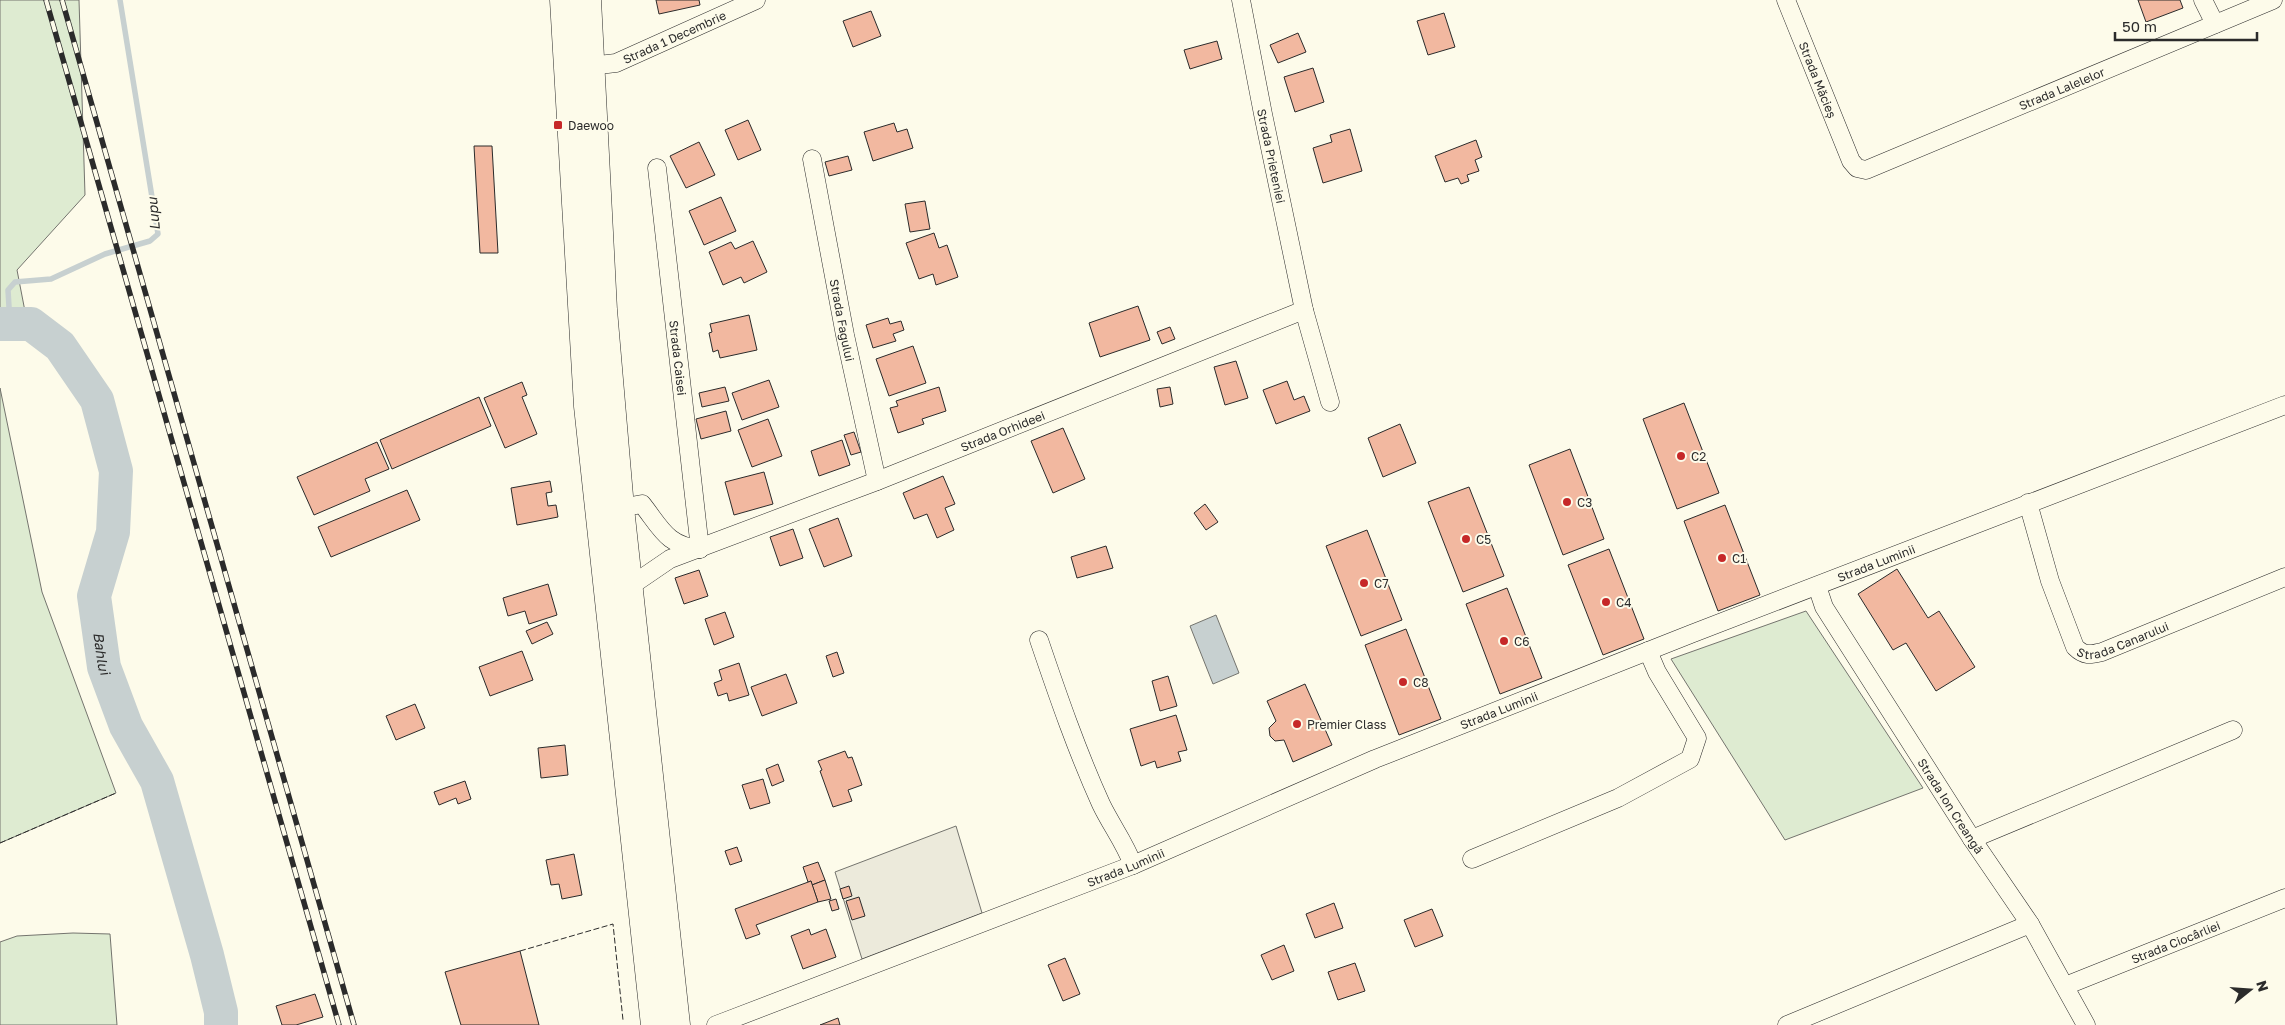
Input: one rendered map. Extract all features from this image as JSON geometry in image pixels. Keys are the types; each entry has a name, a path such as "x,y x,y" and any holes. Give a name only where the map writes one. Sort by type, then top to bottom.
{"highway":[{"path":"564,0 588,406 655,1025"},
{"path":"587,0 603,310 620,508 676,1025"}],"street":[{"name":"Strada 1 Decembrie","path":"590,66 616,63 756,0"},
{"name":"Strada Prieteniei","path":"1242,0 1264,123 1304,310 1330,402"},
{"name":"Strada Măcieș","path":"1786,0 1851,161"},
{"path":"2203,0 2215,24"},
{"name":"Strada Lalelelor","path":"1851,161 1857,168 1866,170 2274,0"},
{"name":"Strada Fagului","path":"812,159 845,335 877,481"},
{"name":"Strada Caisei","path":"657,168 700,549"},
{"name":"Strada Orhideei","path":"629,587 670,559 877,481 1304,310"},
{"name":"Strada Luminii","path":"716,1025 1133,865 1367,762 2028,503 2285,405"},
{"name":"Strada Canarului","path":"2028,503 2050,581 2075,647 2081,653 2087,655 2102,652 2285,576"},
{"path":"620,508 642,504 672,542 684,547 700,549"},
{"name":"Strada Ion Creangă","path":"1817,586 1824,607 1972,839 2030,924 2086,1025"},
{"path":"1039,640 1077,749 1102,807 1126,846 1133,865"},
{"path":"1472,859 1618,798 1690,759 1697,738 1657,672 1648,651"},
{"path":"1972,839 2233,730"},
{"name":"Strada Ciocârliei","path":"2065,986 2285,898"},
{"path":"1788,1025 2030,924"}],"green space":[{"path":"0,0 79,0 85,195 17,270 29,332 0,338"},
{"path":"0,388 42,592 116,793 0,843"},
{"path":"1806,611 1923,788 1785,840 1671,659"},
{"path":"73,933 110,934 117,1025 0,1025 0,942 17,936"}],"shaded area":[{"path":"1216,615 1239,673 1213,684 1190,626"},
{"path":"956,826 982,913 862,959 835,872"}],"building":[{"path":"656,0 699,0 700,5 659,14"},
{"path":"2138,0 2180,0 2183,8 2146,22"},
{"path":"871,11 881,36 853,47 843,21"},
{"path":"1444,13 1455,47 1428,55 1417,21"},
{"path":"1298,33 1306,52 1278,63 1270,45"},
{"path":"1217,41 1222,59 1190,69 1184,50"},
{"path":"1313,68 1324,102 1295,112 1284,77"},
{"path":"748,120 761,150 738,160 725,130"},
{"path":"894,123 897,132 907,129 913,148 873,161 864,132"},
{"path":"1350,129 1362,171 1323,183 1313,148 1332,142 1330,135"},
{"path":"1476,140 1482,157 1475,160 1479,171 1467,175 1469,181 1461,184 1458,178 1445,182 1435,156"},
{"path":"699,142 715,175 686,188 670,156"},
{"path":"474,146 492,146 498,253 480,253"},
{"path":"848,156 852,170 829,176 825,162"},
{"path":"721,197 736,231 704,245 689,211"},
{"path":"925,201 930,229 910,232 905,204"},
{"path":"934,233 939,248 947,245 958,277 936,285 933,274 919,279 906,243"},
{"path":"753,241 767,272 744,283 741,277 723,285 709,252 731,242 735,249"},
{"path":"1138,306 1150,340 1100,357 1089,323"},
{"path":"749,315 757,350 720,358 718,350 713,352 709,333 712,332 710,324"},
{"path":"888,318 890,324 901,321 904,330 893,334 896,341 873,348 866,325"},
{"path":"1170,327 1175,339 1162,344 1157,332"},
{"path":"913,346 926,383 889,396 876,359"},
{"path":"1236,361 1248,398 1225,405 1214,367"},
{"path":"769,380 779,407 742,420 732,393"},
{"path":"1287,381 1294,400 1304,396 1310,411 1276,424 1263,390"},
{"path":"522,382 527,395 522,397 537,434 505,448 484,398"},
{"path":"725,387 729,401 702,407 699,393"},
{"path":"939,387 946,411 922,419 924,424 898,433 890,408 898,406 896,401"},
{"path":"1170,387 1173,404 1160,407 1157,389"},
{"path":"479,397 491,426 392,469 380,440"},
{"name":"C2","path":"1684,403 1719,493 1677,509 1643,419"},
{"path":"726,411 731,431 701,439 696,419"},
{"path":"768,419 782,456 752,467 738,430"},
{"path":"1400,424 1416,463 1383,477 1368,438"},
{"path":"1063,428 1085,479 1053,493 1031,441"},
{"path":"854,432 861,452 851,455 844,435"},
{"path":"842,440 850,465 819,476 811,451"},
{"path":"377,442 389,469 365,479 370,491 314,515 297,477"},
{"name":"C3","path":"1570,449 1604,539 1563,555 1529,465"},
{"path":"764,472 773,504 734,515 725,482"},
{"path":"943,476 955,504 945,508 954,530 937,538 927,514 914,519 903,493"},
{"path":"550,481 552,492 546,493 548,506 556,505 558,517 517,525 511,488"},
{"name":"C5","path":"1469,487 1504,576 1463,592 1428,502"},
{"path":"407,490 420,520 331,557 318,527"},
{"path":"1205,504 1218,522 1206,530 1194,513"},
{"name":"C1","path":"1725,505 1760,595 1718,611 1684,521"},
{"path":"838,518 852,556 824,567 809,529"},
{"path":"793,529 803,558 780,566 770,537"},
{"name":"C7","path":"1367,530 1402,620 1361,636 1326,546"},
{"path":"1106,546 1113,568 1077,578 1071,557"},
{"name":"C4","path":"1609,549 1644,639 1603,655 1568,565"},
{"path":"1897,569 1928,618 1939,611 1975,667 1936,691 1906,643 1893,650 1858,594"},
{"path":"699,570 708,596 684,604 675,578"},
{"path":"548,584 557,615 529,624 525,611 508,616 503,598"},
{"name":"C6","path":"1507,588 1542,678 1500,694 1466,604"},
{"path":"725,612 734,637 714,645 705,619"},
{"path":"547,622 553,634 532,644 526,631"},
{"name":"C8","path":"1406,629 1441,719 1399,735 1365,645"},
{"path":"522,651 533,680 490,696 479,667"},
{"path":"837,652 844,673 833,677 826,656"},
{"path":"739,663 749,695 729,701 727,693 718,696 714,683 722,680 719,670"},
{"path":"786,674 797,703 762,716 751,687"},
{"path":"1168,676 1177,706 1160,711 1152,681"},
{"name":"Premier Class","path":"1305,684 1332,745 1293,762 1284,740 1275,741 1270,736 1269,728 1276,721 1267,701"},
{"path":"415,704 425,728 396,740 386,716"},
{"path":"1176,715 1187,750 1178,752 1181,761 1157,768 1155,761 1141,766 1130,729"},
{"path":"565,745 568,775 541,778 538,748"},
{"path":"845,751 848,758 852,757 862,785 848,790 852,801 833,807 818,761"},
{"path":"778,764 784,781 772,786 766,769"},
{"path":"763,779 770,803 750,809 742,785"},
{"path":"465,781 471,799 458,804 456,798 439,805 434,792"},
{"path":"737,847 742,861 730,865 725,851"},
{"path":"574,854 582,895 562,899 559,884 551,885 546,860"},
{"path":"818,862 825,880 812,885 811,881 808,882 803,867"},
{"path":"825,880 831,899 818,902 812,885"},
{"path":"811,881 818,902 756,925 760,934 746,939 735,909"},
{"path":"849,886 852,896 843,899 840,889"},
{"path":"859,897 865,916 852,920 846,901"},
{"path":"836,899 839,909 832,911 829,901"},
{"path":"1334,903 1343,928 1315,938 1306,914"},
{"path":"1432,909 1443,936 1415,947 1404,920"},
{"path":"809,929 811,935 826,929 836,957 803,969 791,936"},
{"path":"1284,945 1294,971 1272,980 1261,955"},
{"path":"520,951 539,1025 461,1025 445,972"},
{"path":"1065,958 1080,994 1063,1001 1048,965"},
{"path":"1355,963 1365,991 1338,1000 1328,972"},
{"path":"315,994 323,1017 296,1025 282,1025 276,1006"},
{"path":"838,1018 840,1025 820,1025"}],"waterway":[{"name":"Lupu","path":"10,324 8,290 15,282 51,279 105,254 150,241 158,234 120,0"},
{"name":"Bahlui","path":"0,324 31,324 60,346 97,400 116,471 113,532 94,596 104,667 126,726 157,781 207,955 221,1012 221,1025"}],"railway":[{"path":"46,0 339,1025"},
{"path":"62,0 354,1025"}],"fence":[{"path":"0,843 116,793"},
{"path":"520,951 613,924 623,1020"}],"place":[{"name":"Daewoo","path":"558,125"},
{"name":"C2","path":"1681,456"},
{"name":"C3","path":"1567,502"},
{"name":"C5","path":"1466,539"},
{"name":"C1","path":"1722,558"},
{"name":"C7","path":"1364,583"},
{"name":"C4","path":"1606,602"},
{"name":"C6","path":"1504,641"},
{"name":"C8","path":"1403,682"},
{"name":"Premier Class","path":"1297,724"}]}
